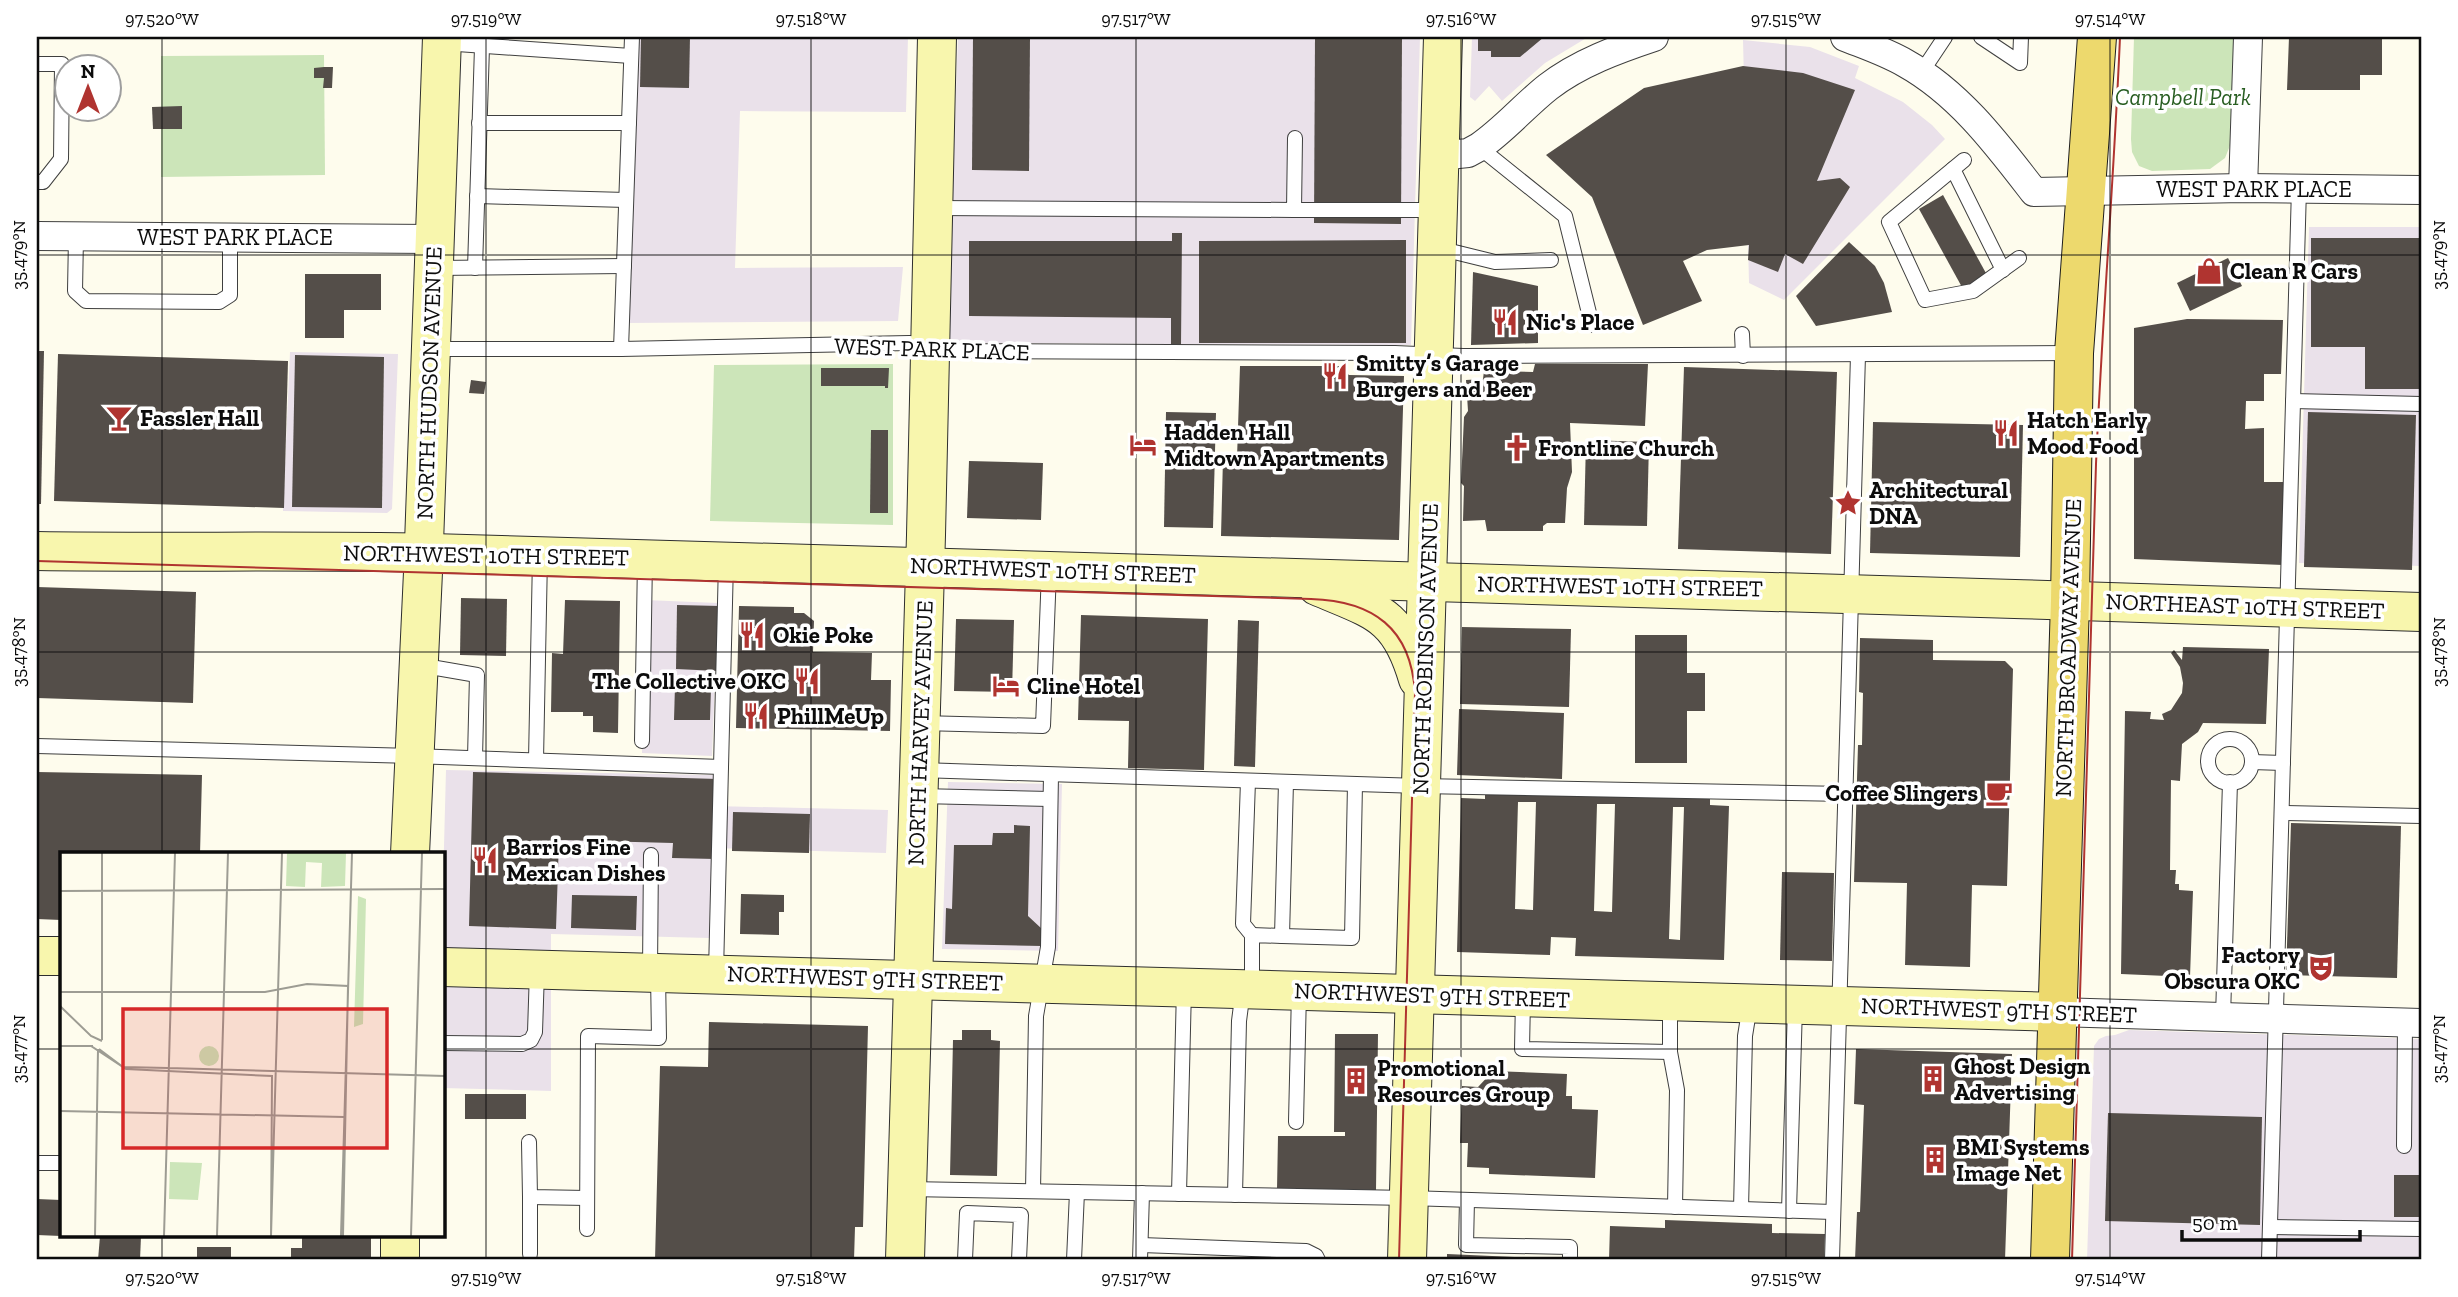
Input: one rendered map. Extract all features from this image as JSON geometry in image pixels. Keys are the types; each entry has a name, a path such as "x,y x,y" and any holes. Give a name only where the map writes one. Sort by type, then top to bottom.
{"main road":[{"name":"NORTH BROADWAY AVENUE","path":"2050,1260 2070,601 2074,353 2097,37"}],"street":[{"name":"NORTH HARVEY AVENUE","path":"905,1260 937,37"},
{"name":"NORTH ROBINSON AVENUE","path":"1407,1260 1443,37"},
{"path":"1845,37 1904,62 1921,73"},
{"path":"2243,188 2248,37"},
{"path":"1439,156 1468,153 1479,147 1549,86 1569,73 1645,38"},
{"name":"NORTH HUDSON AVENUE","path":"410,852 442,40"},
{"name":"WEST PARK PLACE","path":"1921,73 1982,125 2034,192 2243,188 2421,190"},
{"name":"WEST PARK PLACE","path":"37,236 230,237 434,253"},
{"name":"NORTHWEST 10TH STREET","path":"37,551 423,553 1851,592 2070,601"},
{"path":"1296,577 1363,606 1391,624 1411,655 1423,695"},
{"name":"NORTHEAST 10TH STREET","path":"2070,601 2421,612"},
{"path":"37,956 60,956"},
{"name":"NORTHWEST 9TH STREET","path":"444,967 2413,1023"},
{"path":"400,1238 400,1260"}],"lane":[{"path":"621,349 632,37"},
{"path":"1921,73 1945,37"},
{"path":"1986,38 2020,63 2021,37"},
{"path":"442,40 482,47 631,55"},
{"path":"475,268 482,47"},
{"path":"37,64 62,64 61,159 43,182 37,182"},
{"path":"478,123 629,123"},
{"path":"1294,210 1295,138"},
{"path":"1479,147 1565,216 1592,325"},
{"path":"2003,270 1958,164 1889,222 1925,300 1973,291 2003,270 2019,258"},
{"path":"2269,1260 2300,188"},
{"path":"477,196 626,200"},
{"path":"934,208 1437,210"},
{"path":"76,237 75,291 86,301 219,302 230,295 230,237"},
{"path":"1436,248 1494,262 1551,260"},
{"path":"434,253 475,268 624,266"},
{"path":"1742,334 1743,356"},
{"name":"WEST PARK PLACE","path":"431,349 621,349 909,343 960,351 1463,356 2074,353"},
{"path":"1832,1260 1858,355"},
{"path":"2293,401 2421,404"},
{"path":"536,760 540,556"},
{"path":"642,741 645,559"},
{"path":"716,973 726,561"},
{"path":"921,723 1043,726 1049,569"},
{"path":"418,665 477,675 475,758"},
{"path":"2229,738 2236,739 2248,748 2252,762 2242,779 2230,782 2216,778 2211,772 2208,757 2215,744 2229,738"},
{"path":"37,746 721,767"},
{"path":"2252,762 2283,763"},
{"path":"919,783 1051,775 1420,786 1846,794"},
{"path":"1033,1191 1036,1016 1048,947 1051,775"},
{"path":"1235,1195 1239,1021 1247,989 1252,935 1243,924 1248,781"},
{"path":"1282,936 1286,782"},
{"path":"2222,1017 2230,782"},
{"path":"919,783 1050,799"},
{"path":"1252,935 1352,937 1354,784"},
{"path":"2282,813 2421,816"},
{"path":"587,1229 588,1036 659,1038 654,972 651,855"},
{"path":"444,1043 522,1044 531,1040 535,1032 537,969"},
{"path":"1180,1194 1184,987"},
{"path":"1296,1122 1299,990"},
{"path":"1523,998 1522,1049 1670,1052"},
{"path":"1670,1002 1670,1052 1677,1090 1675,1207"},
{"path":"1741,1209 1745,1036 1751,1003"},
{"path":"1788,1211 1795,1004"},
{"path":"2404,1146 2413,1023"},
{"path":"529,1142 530,1254"},
{"path":"37,1163 60,1163"},
{"path":"906,1189 1409,1198 1833,1212"},
{"path":"1074,1260 1077,1192"},
{"path":"1140,1260 1142,1193"},
{"path":"530,1197 587,1198"},
{"path":"1467,1200 1466,1245 1570,1247 1570,1260"},
{"path":"965,1260 967,1213 1021,1216 1019,1260"},
{"path":"2270,1227 2421,1229"},
{"path":"1140,1245 1306,1251 1318,1260"}],"shaded area":[{"path":"636,37 908,37 906,112 740,111 735,268 903,267 898,321 626,323"},
{"path":"958,37 1420,37 1411,345 955,343 947,336"},
{"path":"1472,37 1588,37 1545,63 1502,101 1489,86 1475,101 1470,97"},
{"path":"1743,40 1810,47 1859,66 1855,78 1903,102 1945,139 1784,300 1749,283"},
{"path":"2309,227 2421,227 2421,566 2299,563"},
{"path":"290,352 398,354 392,509 387,513 283,511"},
{"path":"645,600 718,603 712,756 642,753"},
{"path":"446,770 714,775 714,806 888,810 886,853 712,848 709,938 551,934 551,1091 444,1088"},
{"path":"948,782 1062,784 1058,951 942,949"},
{"path":"2129,1030 2421,1039 2421,1260 2087,1260 2094,1046 2099,1039"}],"green space":[{"name":"Campbell Park","path":"2134,37 2236,37 2231,143 2225,158 2210,169 2152,171 2139,166 2132,152 2131,139"},
{"path":"324,55 325,175 161,177 161,56"},
{"path":"893,364 893,525 710,521 714,365"}],"building":[{"path":"641,37 690,37 689,88 640,87"},
{"path":"973,37 1030,37 1029,171 972,170"},
{"path":"1315,37 1402,37 1401,224 1314,223"},
{"path":"1478,37 1544,37 1520,57 1491,57 1491,51 1478,51"},
{"path":"2289,37 2382,37 2382,75 2360,75 2360,90 2287,90"},
{"path":"1743,66 1803,73 1855,90 1817,181 1840,178 1850,187 1803,264 1785,254 1778,272 1748,260 1749,245 1707,250 1683,261 1702,301 1643,325 1592,197 1546,155 1644,88"},
{"path":"333,67 332,88 323,88 324,78 314,78 314,68"},
{"path":"182,106 182,129 153,129 152,107"},
{"path":"1943,195 1987,275 1963,289 1919,209"},
{"path":"1172,233 1182,233 1181,345 1171,344 1171,318 969,316 969,241 1172,241"},
{"path":"2311,238 2421,238 2421,389 2365,389 2365,347 2311,347"},
{"path":"1406,240 1406,343 1199,343 1199,241"},
{"path":"1849,242 1875,266 1884,283 1892,312 1816,326 1796,296"},
{"path":"2228,258 2242,286 2190,311 2177,283"},
{"name":"Nic's Place","path":"1473,272 1538,286 1538,343 1471,345"},
{"path":"305,274 381,274 381,310 344,310 344,338 305,338"},
{"path":"2187,319 2283,320 2281,374 2264,374 2264,401 2246,401 2245,429 2264,428 2264,482 2287,482 2283,565 2134,559 2134,328"},
{"path":"37,351 44,351 41,504 37,504"},
{"path":"58,354 288,361 284,508 54,501"},
{"path":"295,355 384,357 382,508 292,507"},
{"name":"Frontline Church","path":"1535,364 1648,364 1645,426 1570,423 1572,472 1567,488 1565,523 1547,523 1543,526 1543,531 1487,531 1485,520 1463,521 1464,486 1461,483 1464,417 1468,411 1466,380 1483,379 1484,371 1533,372"},
{"path":"1240,366 1339,366 1349,375 1404,376 1399,540 1221,536 1223,458 1237,458"},
{"path":"1684,367 1837,372 1831,554 1678,549"},
{"path":"821,368 889,368 888,388 821,386"},
{"path":"471,380 486,382 484,394 469,393"},
{"path":"1166,412 1216,413 1213,528 1164,527"},
{"path":"2308,412 2416,415 2412,570 2304,567"},
{"path":"1873,422 2023,425 2020,557 1870,553"},
{"path":"871,430 888,430 888,513 870,513"},
{"path":"1586,440 1649,442 1647,526 1584,525"},
{"path":"969,461 1043,463 1041,520 967,518"},
{"path":"37,587 196,592 193,703 37,698"},
{"path":"461,598 507,599 506,656 460,655"},
{"path":"565,600 620,601 618,733 593,732 593,716 583,716 583,712 551,712 552,653 563,654"},
{"path":"677,605 720,606 718,671 676,669"},
{"path":"739,606 794,607 794,613 804,613 814,621 813,652 872,653 871,680 891,680 890,731 736,728"},
{"path":"1081,615 1208,619 1204,770 1128,768 1129,721 1078,720"},
{"path":"956,619 1014,620 1012,692 954,691"},
{"path":"1238,620 1259,621 1255,767 1234,766"},
{"path":"1462,627 1571,629 1569,707 1460,704"},
{"path":"1635,635 1687,635 1687,673 1705,673 1705,711 1687,711 1687,763 1635,763"},
{"path":"1860,638 1933,640 1933,660 2005,661 2013,669 2007,886 1972,885 1970,967 1905,965 1907,883 1854,882 1858,745 1862,745"},
{"path":"2183,647 2269,649 2266,724 2203,723 2198,732 2182,744 2180,781 2171,780 2170,870 2176,870 2175,884 2179,884 2179,890 2193,891 2190,977 2121,974 2125,711 2151,712 2150,719 2164,720 2162,714 2171,710 2182,693 2180,667 2171,653 2174,650 2182,660"},
{"path":"675,686 711,687 710,720 674,720"},
{"path":"1459,709 1564,713 1562,779 1457,775"},
{"path":"37,772 202,775 200,852 60,852 60,920 37,919"},
{"path":"473,772 718,779 715,859 672,858 673,843 559,840 556,929 469,926"},
{"path":"1485,793 1710,799 1710,805 1729,806 1724,960 1575,956 1576,938 1551,937 1550,955 1457,952 1461,798 1485,799","holes":["1518,802 1536,802 1533,910 1515,909","1597,804 1615,804 1612,912 1594,911","1673,807 1684,807 1680,940 1669,939"]},
{"path":"733,812 810,814 809,853 732,851"},
{"path":"2291,823 2401,826 2397,978 2286,975"},
{"path":"1014,825 1030,826 1028,916 1042,929 1042,946 945,944 946,908 952,909 954,845 992,845 993,833 1014,833"},
{"path":"1782,872 1834,873 1832,961 1780,960"},
{"path":"741,894 784,895 784,912 779,912 779,935 740,934"},
{"path":"572,895 637,896 636,930 571,928"},
{"path":"709,1022 868,1026 863,1227 855,1227 854,1260 655,1260 660,1066 708,1067"},
{"path":"962,1030 991,1030 991,1040 1000,1041 997,1176 950,1175 953,1040 962,1040"},
{"path":"1335,1034 1378,1034 1376,1190 1277,1189 1278,1136 1345,1136 1345,1132 1334,1132"},
{"path":"1856,1049 2012,1054 2005,1260 1855,1260 1857,1212 1860,1212 1864,1105 1854,1104"},
{"path":"1493,1071 1567,1074 1566,1096 1572,1096 1572,1109 1598,1110 1595,1178 1489,1174 1489,1168 1467,1167 1468,1143 1460,1143 1462,1086 1478,1087"},
{"path":"465,1094 526,1094 526,1119 465,1119"},
{"path":"2108,1113 2262,1117 2260,1225 2105,1221"},
{"path":"2394,1175 2421,1175 2421,1217 2394,1217"},
{"path":"37,1199 60,1200 60,1236 37,1235"},
{"path":"1665,1220 1772,1224 1772,1233 1825,1234 1824,1260 1609,1260 1610,1226 1665,1228"},
{"path":"100,1238 141,1238 140,1260 98,1260"},
{"path":"302,1238 371,1238 371,1260 291,1260 291,1248 302,1248"},
{"path":"197,1247 231,1247 231,1260 197,1260"},
{"path":"1447,1254 1536,1258 1447,1260"}],"tram line":[{"path":"2072,1260 2096,464 2120,37"},
{"path":"37,561 1311,599 1353,605 1370,612 1385,622 1406,651 1415,693 1399,1260"}],"place":[{"name":"Clean R Cars","path":"2209,271"},
{"name":"Nic's Place","path":"1505,322"},
{"name":"Smitty’s Garage Burgers and Beer","path":"1335,376"},
{"name":"Fassler Hall","path":"119,418"},
{"name":"Hatch Early Mood Food","path":"2006,433"},
{"name":"Hadden Hall Midtown Apartments","path":"1143,445"},
{"name":"Frontline Church","path":"1517,448"},
{"name":"Architectural DNA","path":"1848,503"},
{"name":"Okie Poke","path":"752,635"},
{"name":"The Collective OKC","path":"807,681"},
{"name":"Cline Hotel","path":"1006,686"},
{"name":"PhillMeUp","path":"756,716"},
{"name":"Coffee Slingers","path":"1999,793"},
{"name":"Barrios Fine Mexican Dishes","path":"485,860"},
{"name":"Factory Obscura OKC","path":"2321,968"},
{"name":"Ghost Design Advertising","path":"1933,1079"},
{"name":"Promotional Resources Group","path":"1356,1081"},
{"name":"BMI Systems Image Net","path":"1935,1160"}]}
